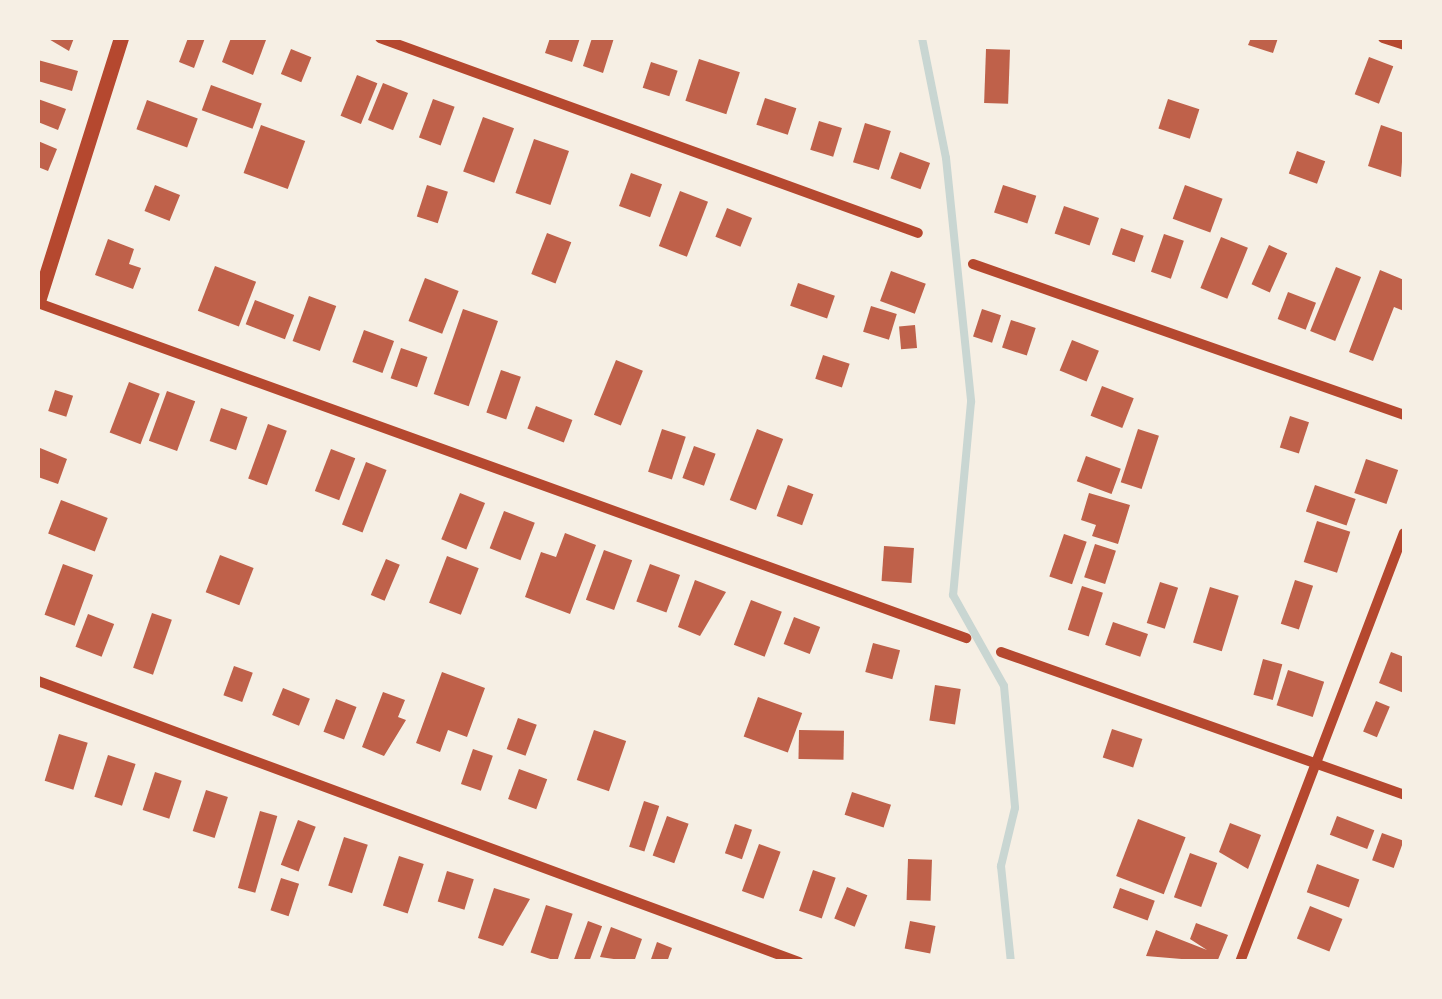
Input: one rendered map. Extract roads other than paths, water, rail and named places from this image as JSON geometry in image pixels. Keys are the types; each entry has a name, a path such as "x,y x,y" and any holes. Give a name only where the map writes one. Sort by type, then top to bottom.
{"street":[{"path":"121,38 38,302 966,638"},
{"path":"380,38 918,233"},
{"path":"1383,38 1404,45"},
{"path":"972,264 1404,414"},
{"path":"1240,962 1404,532"},
{"path":"1001,652 1404,794"},
{"path":"38,681 799,962"}],"waterway":[{"path":"922,38 946,158 971,402 953,595 1004,686 1015,808 1001,866 1011,962"}]}
